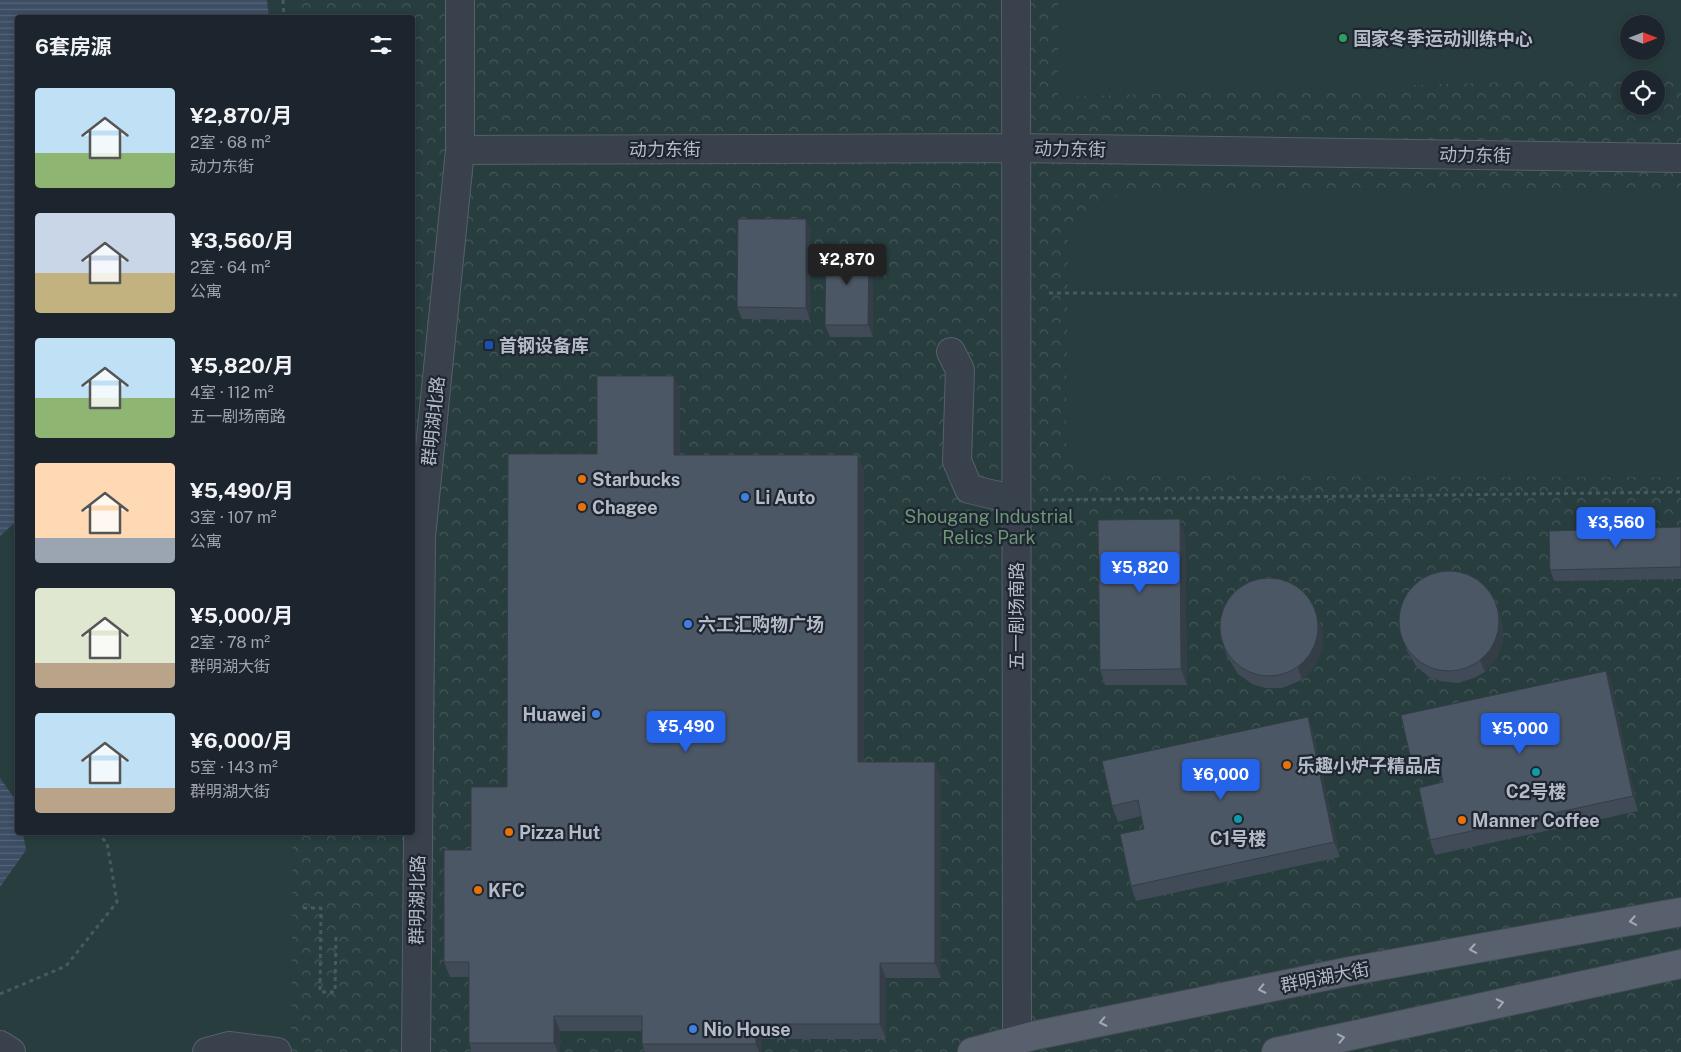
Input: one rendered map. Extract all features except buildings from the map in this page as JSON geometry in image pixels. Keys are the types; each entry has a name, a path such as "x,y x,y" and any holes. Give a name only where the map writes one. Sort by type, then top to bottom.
{"main road":[{"name":"群明湖大街","path":"972,1052 1015,1046 1351,971 1681,912"},
{"path":"1276,1052 1681,964"}],"street":[{"name":"群明湖北路","path":"416,1052 421,538 460,150 460,0"},
{"name":"五一剧场南路","path":"1015,1046 1016,0"},
{"name":"动力东街","path":"460,150 1016,148 1681,158"},
{"path":"951,352 960,370 957,461 969,489 1016,500"},
{"path":"0,1046 11,1052"},
{"path":"207,1052 229,1046 277,1052"}],"path":[{"path":"283,0 284,15"},
{"path":"1049,293 1681,295"},
{"path":"1016,500 1681,492"},
{"path":"0,994 66,966 117,902 107,843 99,835"},
{"path":"303,908 321,908 320,992 335,992 336,934"}],"green space":[{"name":"Shougang Industrial Relics Park","path":"0,0 1681,0 1681,1052 0,1052"},
{"path":"267,0 301,0 301,15 269,15"},
{"name":"国家冬季运动训练中心","path":"1058,0 1681,0 1681,76 1665,77 1665,70 1620,70 1620,78 1058,97"},
{"path":"1681,188 1681,477 1085,477 1066,443 1068,238 1124,189"},
{"path":"15,522 15,799 0,778 0,536"},
{"path":"23,835 293,835 291,1052 0,1052 0,887 26,850"}],"water":[{"path":"0,0 267,0 269,15 15,15 15,523 0,536"},
{"path":"0,778 15,799 15,835 23,835 26,850 0,887"}],"place":[{"name":"国家冬季运动训练中心","path":"1343,38"},
{"name":"首钢设备库","path":"489,345"},
{"name":"Starbucks","path":"582,479"},
{"name":"Li Auto","path":"745,497"},
{"name":"Chagee","path":"582,507"},
{"name":"六工汇购物广场","path":"688,624"},
{"name":"Huawei","path":"596,714"},
{"name":"乐趣小炉子精品店","path":"1287,765"},
{"name":"C2号楼","path":"1536,772"},
{"name":"C1号楼","path":"1238,819"},
{"name":"Manner Coffee","path":"1462,820"},
{"name":"Pizza Hut","path":"509,832"},
{"name":"KFC","path":"478,890"},
{"name":"Nio House","path":"693,1029"}]}
